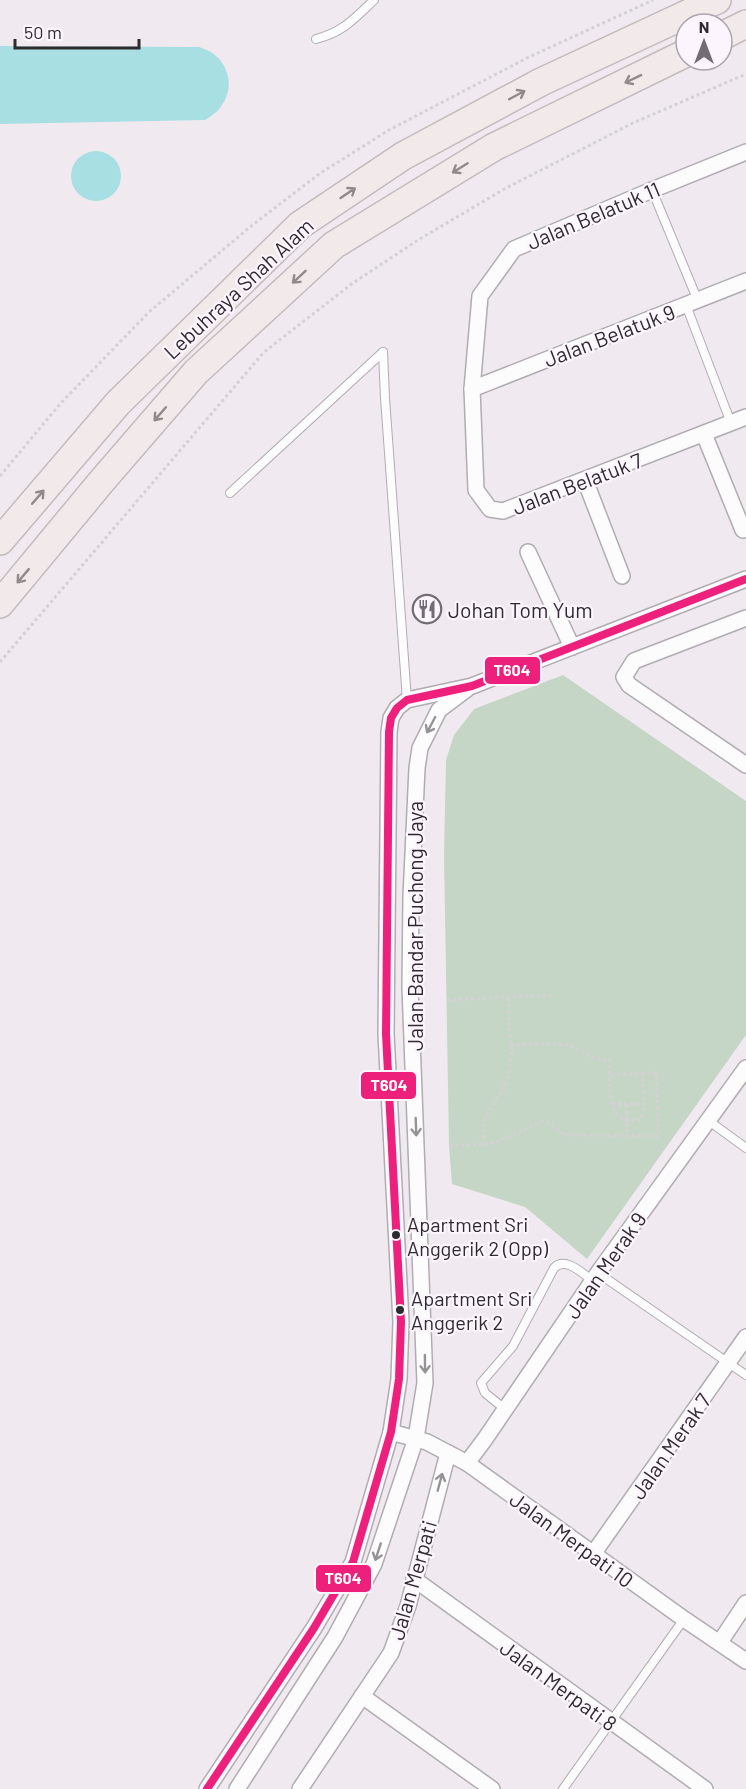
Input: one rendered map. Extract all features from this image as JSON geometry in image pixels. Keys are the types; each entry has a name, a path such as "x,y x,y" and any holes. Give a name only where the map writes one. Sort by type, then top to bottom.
{"highway":[{"name":"Lebuhraya Shah Alam","path":"0,541 118,403 300,225 403,156 521,92 717,0"},
{"name":"Lebuhraya Shah Alam","path":"0,604 196,372 334,245 494,147 674,59"}],"street":[{"name":"Jalan Belatuk 11","path":"472,389 480,296 514,249 746,152"},
{"name":"Jalan Belatuk 9","path":"472,389 746,281"},
{"name":"Jalan Belatuk 7","path":"472,389 476,490 490,509 503,511 746,417"},
{"path":"704,434 743,530"},
{"path":"585,480 622,576"},
{"path":"528,552 572,647"},
{"name":"Jalan Bandar Puchong Jaya","path":"207,1789 314,1628 353,1562 391,1432 399,1379 400,1322 386,1034 388,732 391,718 397,708 407,700 472,686 746,579"},
{"path":"742,758 629,685 624,677 634,661 746,618"},
{"name":"Jalan Bandar Puchong Jaya","path":"237,1789 335,1637 374,1564 416,1438 425,1383 410,987 411,897 417,768 420,748 439,710 472,686"},
{"name":"Jalan Merak 9","path":"467,1462 746,1068"},
{"name":"Jalan Merak 7","path":"593,1554 746,1337"},
{"name":"Jalan Merpati 10","path":"391,1432 416,1438 467,1462 684,1620 746,1661"},
{"name":"Jalan Merpati","path":"300,1789 391,1653 408,1606 448,1453"},
{"name":"Jalan Merpati 8","path":"414,1579 705,1789"},
{"path":"720,1642 746,1603"},
{"path":"362,1696 492,1789"}],"lane":[{"path":"316,39 332,35 347,26 374,0"},
{"path":"652,190 731,423"},
{"path":"230,493 383,352 407,700"},
{"path":"709,1121 746,1148"},
{"path":"505,1409 485,1393 481,1383 513,1346 554,1268 563,1263 596,1277 746,1375"},
{"path":"563,1789 684,1620"}],"path":[{"path":"0,662 264,352 362,277 418,240 506,188 633,123 746,74"},
{"path":"447,1000 551,995"},
{"path":"486,1144 483,1134 484,1121 506,1085 510,1065 509,996"},
{"path":"511,1045 571,1046 596,1060 610,1060 609,1075 613,1110 621,1118 634,1121 640,1119 644,1104 642,1073"},
{"path":"449,1146 499,1141 543,1121 564,1135 659,1136 656,1072 609,1075"},
{"path":"612,1104 644,1104"},
{"path":"627,1105 627,1135"}],"green space":[{"path":"563,675 746,801 746,1035 587,1259 525,1207 452,1184 449,1146 444,856 446,760 454,735 474,709"}],"water":[{"path":"0,46 199,47 211,53 226,70 229,81 228,92 224,103 205,120 0,124"},
{"path":"91,151 101,151 114,158 121,171 121,181 114,194 101,201 91,201 82,197 75,190 71,181 71,171 75,162 82,155"}],"transit line":[{"name":"T604","path":"207,1789 314,1628 353,1562 391,1432 399,1379 401,1322 386,1034 391,718 397,708 407,700 472,686 746,579"}],"place":[{"name":"Johan Tom Yum","path":"427,609"},
{"name":"Apartment Sri Anggerik 2 (Opp)","path":"396,1235"},
{"name":"Apartment Sri Anggerik 2","path":"400,1310"}]}
